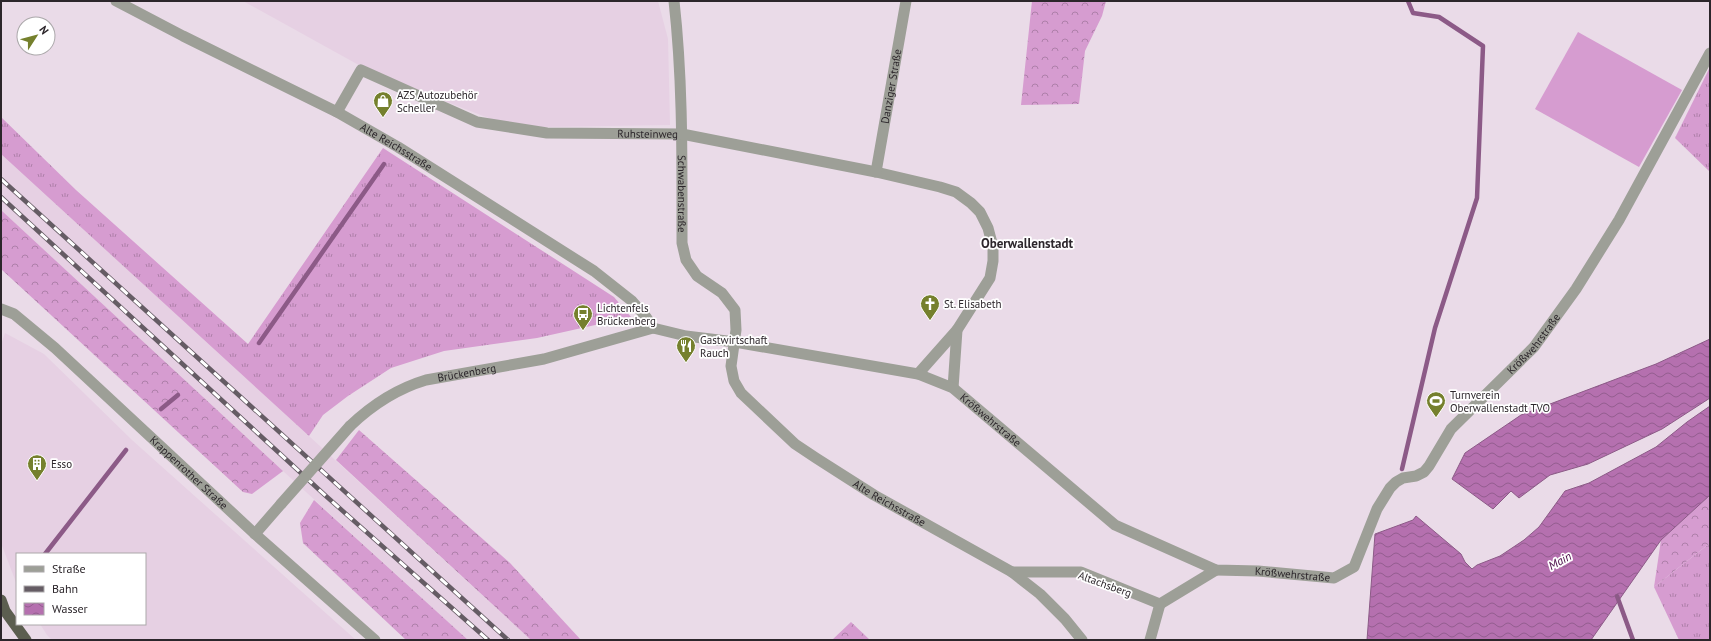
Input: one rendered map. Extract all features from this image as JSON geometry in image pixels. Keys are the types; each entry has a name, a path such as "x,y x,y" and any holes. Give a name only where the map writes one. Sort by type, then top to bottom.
{"highway":[{"path":"1,600 6,611 26,640"}],"street":[{"name":"Alte Reichsstraße","path":"116,1 183,36 337,112 398,147 594,271 632,301 646,316 653,328"},
{"name":"Schwabenstraße","path":"674,1 677,28 682,134 682,243 686,260 697,276 722,293 735,310 737,320 735,342"},
{"name":"Danziger Straße","path":"876,172 906,1"},
{"name":"Krößwehrstraße","path":"735,342 918,374 953,388 1115,525 1216,570 1258,571 1334,578 1354,567 1377,509 1390,488 1403,478 1416,476 1424,472 1452,429 1534,347 1576,289 1619,220 1710,54"},
{"name":"Ruhsteinweg","path":"337,112 361,70 477,122 547,133 682,134 876,172 956,192 972,203 980,212 988,228 993,247 993,261 990,278 957,330"},
{"name":"Krappenrother Straße","path":"1,309 14,314 55,348 255,534 375,640"},
{"name":"Brückenberg","path":"255,534 350,426 378,401 411,385 426,380 544,359 653,328 686,336 735,342"},
{"path":"918,374 957,330"},
{"path":"953,388 957,330"},
{"name":"Alte Reichsstraße","path":"735,342 731,366 734,381 741,393 795,444 874,495 1012,572 1040,594 1065,619 1082,640"},
{"path":"1150,640 1160,604 1216,570"},
{"name":"Altachsberg","path":"1012,572 1081,572 1160,604"}],"shaded area":[{"path":"243,1 658,1 668,39 670,125 541,127 491,119 375,74"},
{"path":"1,154 531,640 468,640 283,471 1,210"},
{"path":"5,333 44,354 132,440 356,640 52,640 41,625 146,625 146,553 16,553 16,582 1,543 1,345"}],"green space":[{"path":"1032,1 1106,1 1102,16 1085,51 1079,104 1021,105"},
{"path":"1578,32 1682,90 1639,167 1535,109"},
{"path":"1710,67 1710,172 1675,138"},
{"path":"1,117 76,190 248,344 383,148 614,297 631,317 537,338 444,351 391,368 348,396 323,415 309,436 1,154"},
{"path":"1,210 283,471 252,494 243,492 1,269"},
{"path":"359,430 510,563 581,640 531,640 336,460"},
{"path":"1710,495 1710,543 1654,587 1661,540"},
{"path":"314,500 468,640 406,640 303,543 300,523"},
{"path":"1710,543 1710,640 1679,640 1654,587"},
{"path":"851,622 870,640 832,640"}],"water":[{"path":"1710,339 1710,398 1662,429 1588,464 1550,475 1519,498 1511,491 1493,509 1452,479 1465,453 1521,415 1656,364"},
{"name":"Main","path":"1710,406 1710,495 1661,540 1591,640 1367,640 1375,534 1413,520 1416,516 1461,554 1465,562 1472,569 1477,565 1500,556 1524,540 1539,527 1565,491 1589,483 1656,447"}],"waterway":[{"path":"1402,469 1435,328 1477,198 1483,46 1439,17 1413,13 1408,1"},
{"path":"259,343 384,164"},
{"path":"161,409 178,395"},
{"path":"46,553 126,450"},
{"path":"1617,596 1633,640"}],"railway":[{"path":"1,179 508,640"},
{"path":"1,197 327,497 488,640"}],"place":[{"name":"AZS Autozubehör Scheller","path":"383,118"},
{"name":"St. Elisabeth","path":"930,321"},
{"name":"Lichtenfels Brückenberg","path":"583,331"},
{"name":"Gastwirtschaft Rauch","path":"686,363"},
{"name":"Turnverein Oberwallenstadt TVO","path":"1436,418"},
{"name":"Esso","path":"37,481"}],"district":[{"name":"Oberwallenstadt","path":"1027,243"}]}
